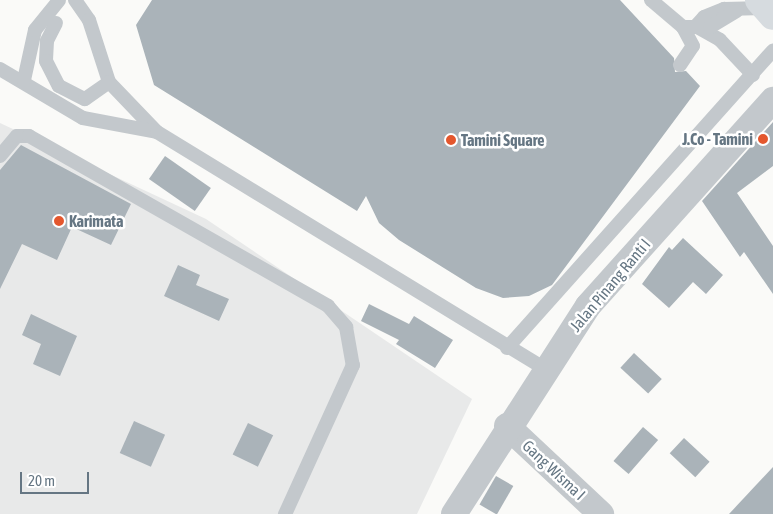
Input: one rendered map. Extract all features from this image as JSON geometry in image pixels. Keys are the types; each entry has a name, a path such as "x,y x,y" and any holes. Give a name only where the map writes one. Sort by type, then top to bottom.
{"street":[{"name":"Jalan Pinang Ranti I","path":"454,514 507,426 588,306 773,100"},
{"name":"Gang Wisma I","path":"507,426 601,514"}],"lane":[{"path":"24,80 35,30 59,0"},
{"path":"75,0 89,20 109,82 157,132 507,348 545,369"},
{"path":"651,0 689,27 720,40 753,75"},
{"path":"689,27 723,23 759,9"},
{"path":"56,22 47,41 46,61 59,86 85,99 109,82"},
{"path":"680,65 693,46 689,27"},
{"path":"507,348 753,75 773,50"},
{"path":"0,69 24,80 82,118 157,132"},
{"path":"0,156 17,136 29,136 328,306 346,327 353,365 285,514"}],"shaded area":[{"path":"0,123 206,219 472,399 417,514 0,514"}],"building":[{"name":"Tamini Square","path":"152,0 620,0 674,58 675,72 686,71 700,86 552,285 529,296 503,298 476,288 399,240 379,223 366,196 357,211 154,85 136,25"},
{"path":"773,122 773,166 737,193 773,246 773,294 744,252 740,257 702,201"},
{"path":"21,145 131,204 111,245 72,227 57,260 22,244 0,289 0,170"},
{"path":"165,156 211,188 195,211 149,179"},
{"path":"683,238 723,275 706,294 693,282 669,308 642,284 669,247 672,250"},
{"path":"178,265 200,275 196,285 229,299 219,321 164,296"},
{"path":"369,304 409,324 414,316 453,340 435,368 396,344 399,340 361,321"},
{"path":"31,314 77,336 60,376 33,364 41,344 22,335"},
{"path":"634,353 662,379 648,394 620,368"},
{"path":"134,421 165,435 151,467 120,453"},
{"path":"248,423 273,435 258,467 233,454"},
{"path":"643,427 658,440 629,474 613,461"},
{"path":"684,438 710,462 695,477 670,453"},
{"path":"773,467 773,514 729,514"},
{"path":"496,476 513,486 497,514 480,505"}],"place":[{"name":"J.Co - Tamini","path":"763,139"},
{"name":"Tamini Square","path":"451,140"},
{"name":"Karimata","path":"59,221"}]}
